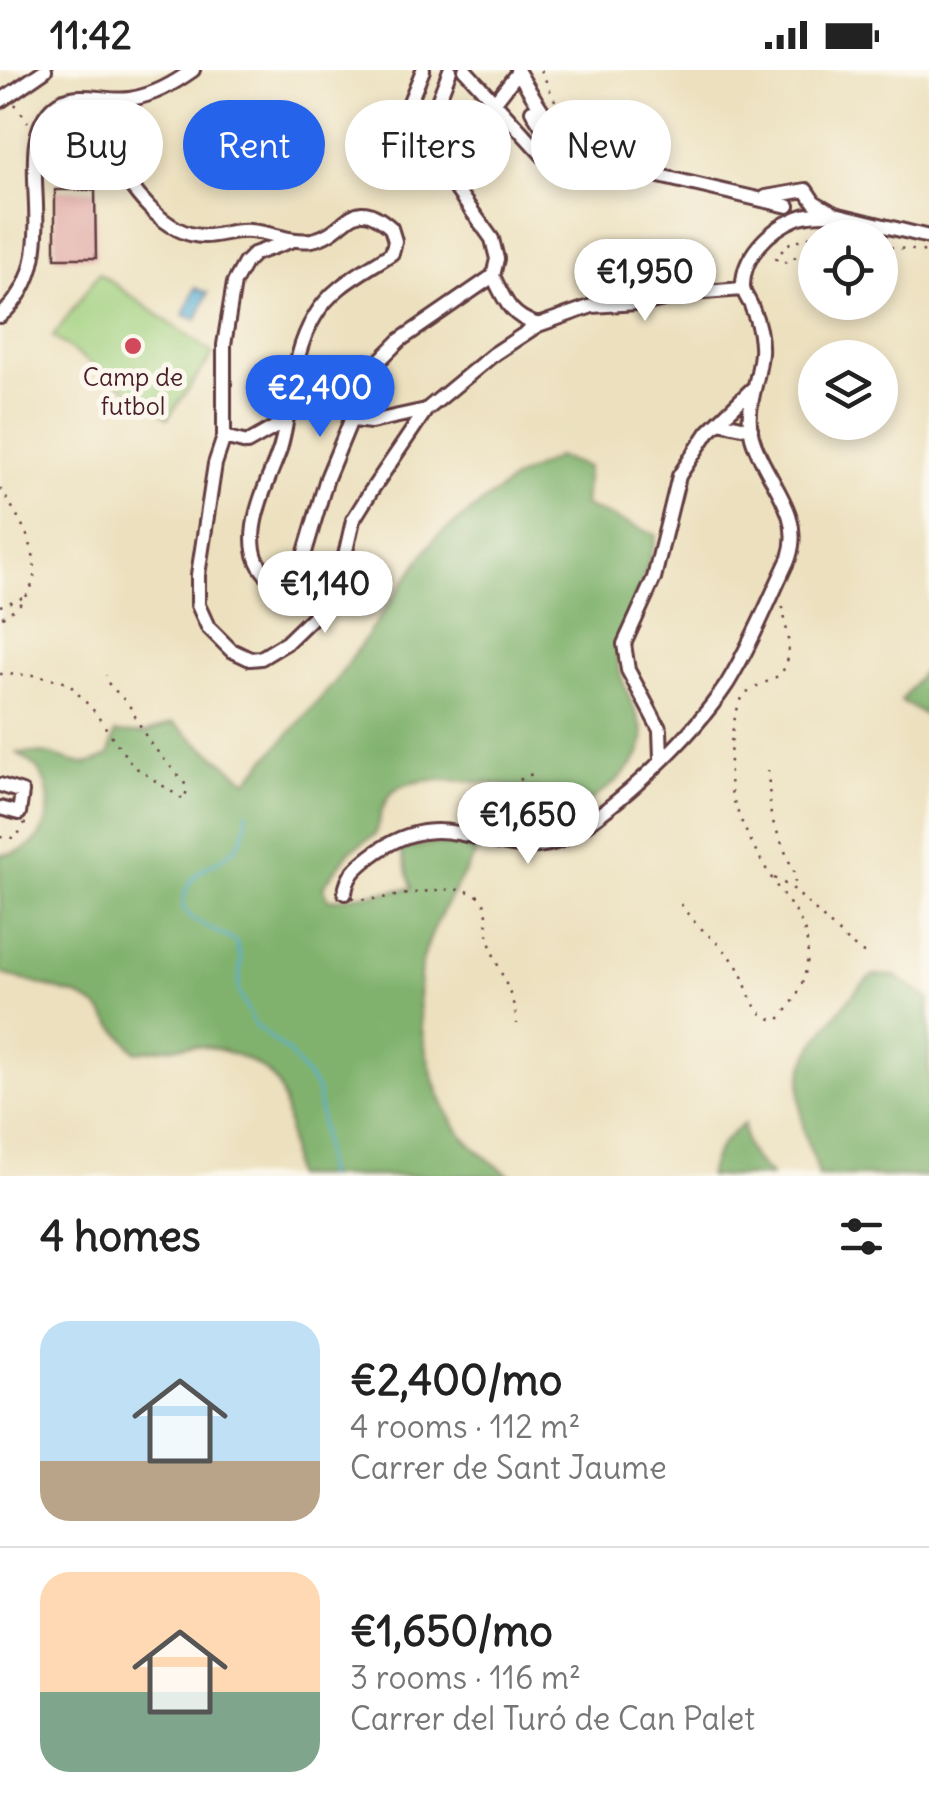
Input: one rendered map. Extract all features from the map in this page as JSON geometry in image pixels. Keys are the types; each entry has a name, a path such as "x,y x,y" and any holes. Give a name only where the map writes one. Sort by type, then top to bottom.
{"street":[{"path":"4,98 45,70"},
{"path":"62,100 146,96 174,84 193,70"},
{"path":"411,100 423,70"},
{"path":"438,100 450,70"},
{"path":"465,70 491,100"},
{"path":"496,100 514,72 550,139 595,161 929,236"},
{"path":"511,121 531,143"},
{"path":"0,316 16,300 34,260 37,190"},
{"path":"135,190 174,226 203,236 248,230 293,240"},
{"path":"457,190 492,239 498,260 492,276 384,353 373,367 327,478 303,559 294,573 276,578 258,564 255,525 260,493 280,449 302,344 315,314 339,288 392,254 395,248 391,228 362,211 356,212 325,237 293,240 254,254 234,283 224,345 224,437 215,464 200,553 198,605 208,627 240,656 255,659 286,642 316,614 341,573 358,509 426,410 494,354 538,325 592,306 743,290"},
{"path":"345,893 354,870 405,835 442,830 538,846 564,839 621,798 688,732 727,683 793,548 792,520 750,429 752,389 761,346 758,322 743,290 754,251 798,207"},
{"path":"492,276 514,314 538,325"},
{"path":"661,758 660,730 628,670 624,644 654,578 679,476 708,432 752,389"},
{"path":"353,420 371,422 426,410"},
{"path":"224,437 247,444 284,422"},
{"path":"719,422 750,429"},
{"path":"660,730 688,732"},
{"path":"0,785 22,792 19,814 0,808"}],"path":[{"path":"541,70 555,100"},
{"path":"4,98 30,127"},
{"path":"839,215 840,220"},
{"path":"798,240 790,242 776,257 786,262 798,256"},
{"path":"898,248 929,252"},
{"path":"0,489 18,514 35,566 29,595 0,618"},
{"path":"0,606 29,595"},
{"path":"681,904 694,926 736,964 758,1011 770,1020 778,1020 800,986 809,954 802,924 770,874 735,802 731,777 738,703 749,691 780,674 787,662 782,596"},
{"path":"0,674 33,674 68,683 94,711 132,765 184,800 184,782 149,742 106,675"},
{"path":"768,770 771,817 796,878 791,887"},
{"path":"487,839 492,810 501,791 532,774"},
{"path":"0,838 8,840 21,833 26,820 19,814"},
{"path":"770,874 791,887 850,944 868,956"},
{"path":"345,893 360,900 446,890 480,898 485,906 488,941 512,998 516,1024"}],"green space":[{"name":"Camp de futbol","path":"99,273 213,354 168,418 53,337"},
{"path":"557,457 587,467 584,506 656,535 618,653 621,675 643,733 636,759 614,783 562,820 547,791 443,780 405,785 386,801 375,835 351,850 323,886 329,900 412,888 401,850 430,844 475,847 475,855 427,945 419,1002 426,1052 441,1099 463,1136 511,1176 293,1176 280,1090 257,1065 222,1050 199,1046 136,1052 96,1006 76,995 0,973 0,854 27,848 44,828 48,815 49,801 41,774 18,753 93,762 109,755 115,733 145,733 173,723 247,781 335,682 435,538 516,478"},
{"path":"929,663 929,717 901,701"},
{"path":"874,975 895,976 929,999 929,1176 818,1176 801,1111 804,1068 824,1030"},
{"path":"744,1124 750,1153 771,1176 708,1176 720,1147"}],"water":[{"path":"195,288 208,293 197,320 184,315"}],"building":[{"path":"55,190 95,190 96,258 55,258"}],"waterway":[{"path":"247,811 237,845 193,878 183,908 194,920 236,942 241,960 238,990 254,1024 289,1053 318,1091 326,1176"}],"place":[{"name":"Camp de futbol","path":"133,346"}]}
